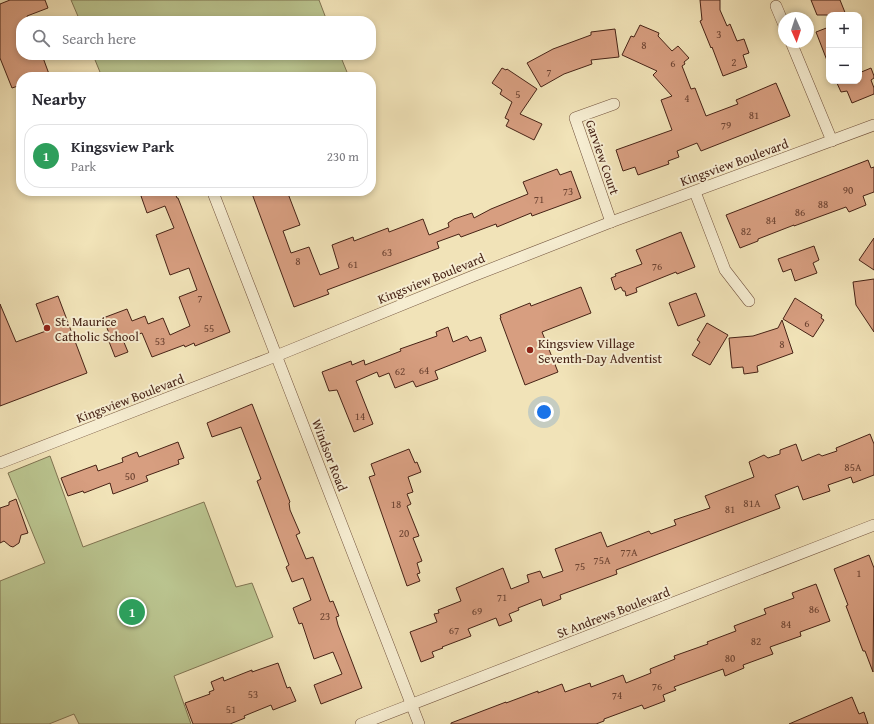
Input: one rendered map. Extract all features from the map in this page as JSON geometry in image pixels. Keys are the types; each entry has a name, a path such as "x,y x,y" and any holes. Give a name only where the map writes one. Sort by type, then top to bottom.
{"street":[{"path":"776,6 779,12"},
{"path":"793,48 832,141"},
{"name":"Garview Court","path":"611,222 575,118 614,104"},
{"name":"Kingsview Boulevard","path":"0,463 276,356 465,279 611,222 874,125"},
{"path":"695,192 725,270 749,301"},
{"name":"Windsor Road","path":"214,196 419,724"},
{"name":"St Andrews Boulevard","path":"361,724 874,526"}],"green space":[{"path":"71,0 319,0 325,16 78,16"},
{"path":"95,60 342,60 347,72 100,72"},
{"path":"50,456 83,547 204,502 236,587 252,583 273,637 174,676 191,724 79,724 74,714 49,724 0,724 0,581 45,563 8,473"}],"building":[{"path":"10,0 45,0 48,8 27,16 16,16 16,60 44,60 48,72 16,72 16,87 12,88 0,58 0,4"},
{"path":"700,0 720,0 720,10 727,26 730,24 737,41 744,39 749,53 743,55 747,67 723,76 700,21 702,20"},
{"path":"811,0 840,0 845,12 826,12 826,15 817,15"},
{"path":"640,25 659,33 658,36 672,51 678,46 689,58 682,66 691,89 695,88 706,116 738,104 736,100 776,83 790,116 701,151 697,143 677,151 679,157 668,161 669,164 638,175 635,167 623,171 616,150 672,130 661,100 672,96 653,75 657,71 622,55 631,36 634,37"},
{"path":"826,28 826,58 816,32"},
{"path":"615,29 619,57 591,60 592,64 564,74 541,87 527,63 553,49 591,35 591,32"},
{"path":"502,68 507,69 537,89 520,114 542,124 534,140 506,126 509,120 505,118 512,102 500,94 502,90 492,83"},
{"path":"871,68 874,76 871,80 874,88 874,94 852,103 847,91 841,92 837,84 862,84 862,72"},
{"path":"868,160 871,168 874,167 874,192 863,196 866,205 849,212 846,207 794,225 758,239 758,241 740,248 726,215"},
{"path":"557,169 560,175 571,171 581,198 532,216 531,213 497,227 496,224 461,237 459,234 437,242 439,248 327,290 329,294 294,307 253,196 289,196 300,225 283,231 291,253 309,247 320,275 339,268 332,245 353,237 354,241 388,228 389,232 423,219 429,235 449,227 448,223 454,219 472,213 474,218 491,209 528,194 523,182"},
{"path":"141,196 176,196 178,198 230,332 195,346 194,343 185,347 184,345 152,357 142,333 123,340 128,352 115,357 108,339 111,338 103,318 127,309 132,321 145,316 148,324 163,318 170,335 190,326 179,297 197,290 189,268 170,275 156,235 174,228 165,206 147,213"},
{"path":"681,232 695,267 677,274 676,272 636,288 637,292 626,296 625,291 623,291 621,287 615,290 611,278 616,276 615,274 642,264 636,250"},
{"path":"874,238 874,270 859,260"},
{"path":"814,246 819,260 813,263 817,273 795,281 791,269 783,272 778,259"},
{"path":"874,279 874,332 856,305 853,282"},
{"name":"Kingsview Village Seventh-Day Adventist","path":"581,287 591,313 542,332 558,372 525,385 500,315 530,303 531,306"},
{"path":"696,293 705,316 678,326 669,303"},
{"path":"58,296 87,373 0,406 0,304 16,342 46,331 36,304"},
{"path":"795,298 822,315 821,318 824,320 813,337 783,319"},
{"path":"782,320 793,353 757,366 758,372 744,374 743,367 732,368 729,338 753,336 778,328"},
{"path":"707,323 728,335 710,365 692,355 700,342 697,340"},
{"path":"448,327 453,342 467,336 470,341 481,337 486,351 435,371 438,379 416,387 413,381 395,388 389,373 379,377 377,372 356,381 373,424 354,432 337,390 329,391 322,372 351,361 352,365 364,360 365,365 401,351 400,349 437,336 436,332"},
{"path":"252,404 290,502 290,510 300,533 296,535 306,559 313,557 330,602 333,601 339,616 336,617 338,625 362,688 321,704 314,685 342,674 333,652 314,659 302,623 299,624 293,608 311,600 303,578 292,582 286,567 289,565 257,481 261,479 241,427 212,437 207,423"},
{"path":"870,434 874,444 874,475 853,483 851,477 828,485 830,491 803,500 798,486 775,495 780,508 616,570 617,574 560,595 561,599 543,606 541,599 518,608 519,610 509,614 512,621 499,626 496,618 468,629 471,636 432,652 434,657 421,662 410,632 437,622 434,614 439,613 438,610 461,601 456,588 503,568 511,589 529,582 527,575 540,571 543,578 563,571 555,549 601,532 607,547 649,531 651,534 676,525 674,520 710,508 705,496 754,477 749,462 764,455 768,458 780,454 780,450 796,444 802,461 819,454 822,456 837,451 836,448"},
{"path":"178,442 184,458 178,460 179,464 146,476 148,481 113,494 110,483 84,493 83,491 68,496 61,478 96,465 98,471 123,462 122,458 137,452 139,457"},
{"path":"409,449 421,472 408,477 413,492 407,494 411,504 407,506 419,536 413,538 422,561 417,563 420,573 417,574 420,581 407,586 369,477 375,475 371,464"},
{"path":"16,499 28,533 21,535 19,543 13,547 4,541 0,543 0,508 9,505 9,502"},
{"path":"869,555 874,568 873,672 865,651 863,651 834,569"},
{"path":"816,584 830,621 800,632 801,636 770,647 773,654 743,665 744,668 725,676 723,669 674,687 676,690 663,695 665,701 644,709 642,705 604,719 604,721 596,724 451,724 506,702 538,691 538,693 562,684 565,692 590,683 591,687 623,675 626,683 651,673 650,669 675,659 674,656 708,644 707,642 736,631 734,626 766,614 764,609 794,598 792,593"},
{"path":"278,663 287,688 290,687 296,701 273,710 271,705 244,716 245,718 230,724 193,724 185,703 210,694 209,692 214,690 211,682 223,677 224,681 252,670 252,672"},
{"path":"852,697 859,714 864,712 868,724 789,724"}],"place":[{"name":"St. Maurice Catholic School","path":"47,328"},
{"name":"Kingsview Village Seventh-Day Adventist","path":"530,350"},
{"name":"Kingsview Park","path":"132,612"}]}
